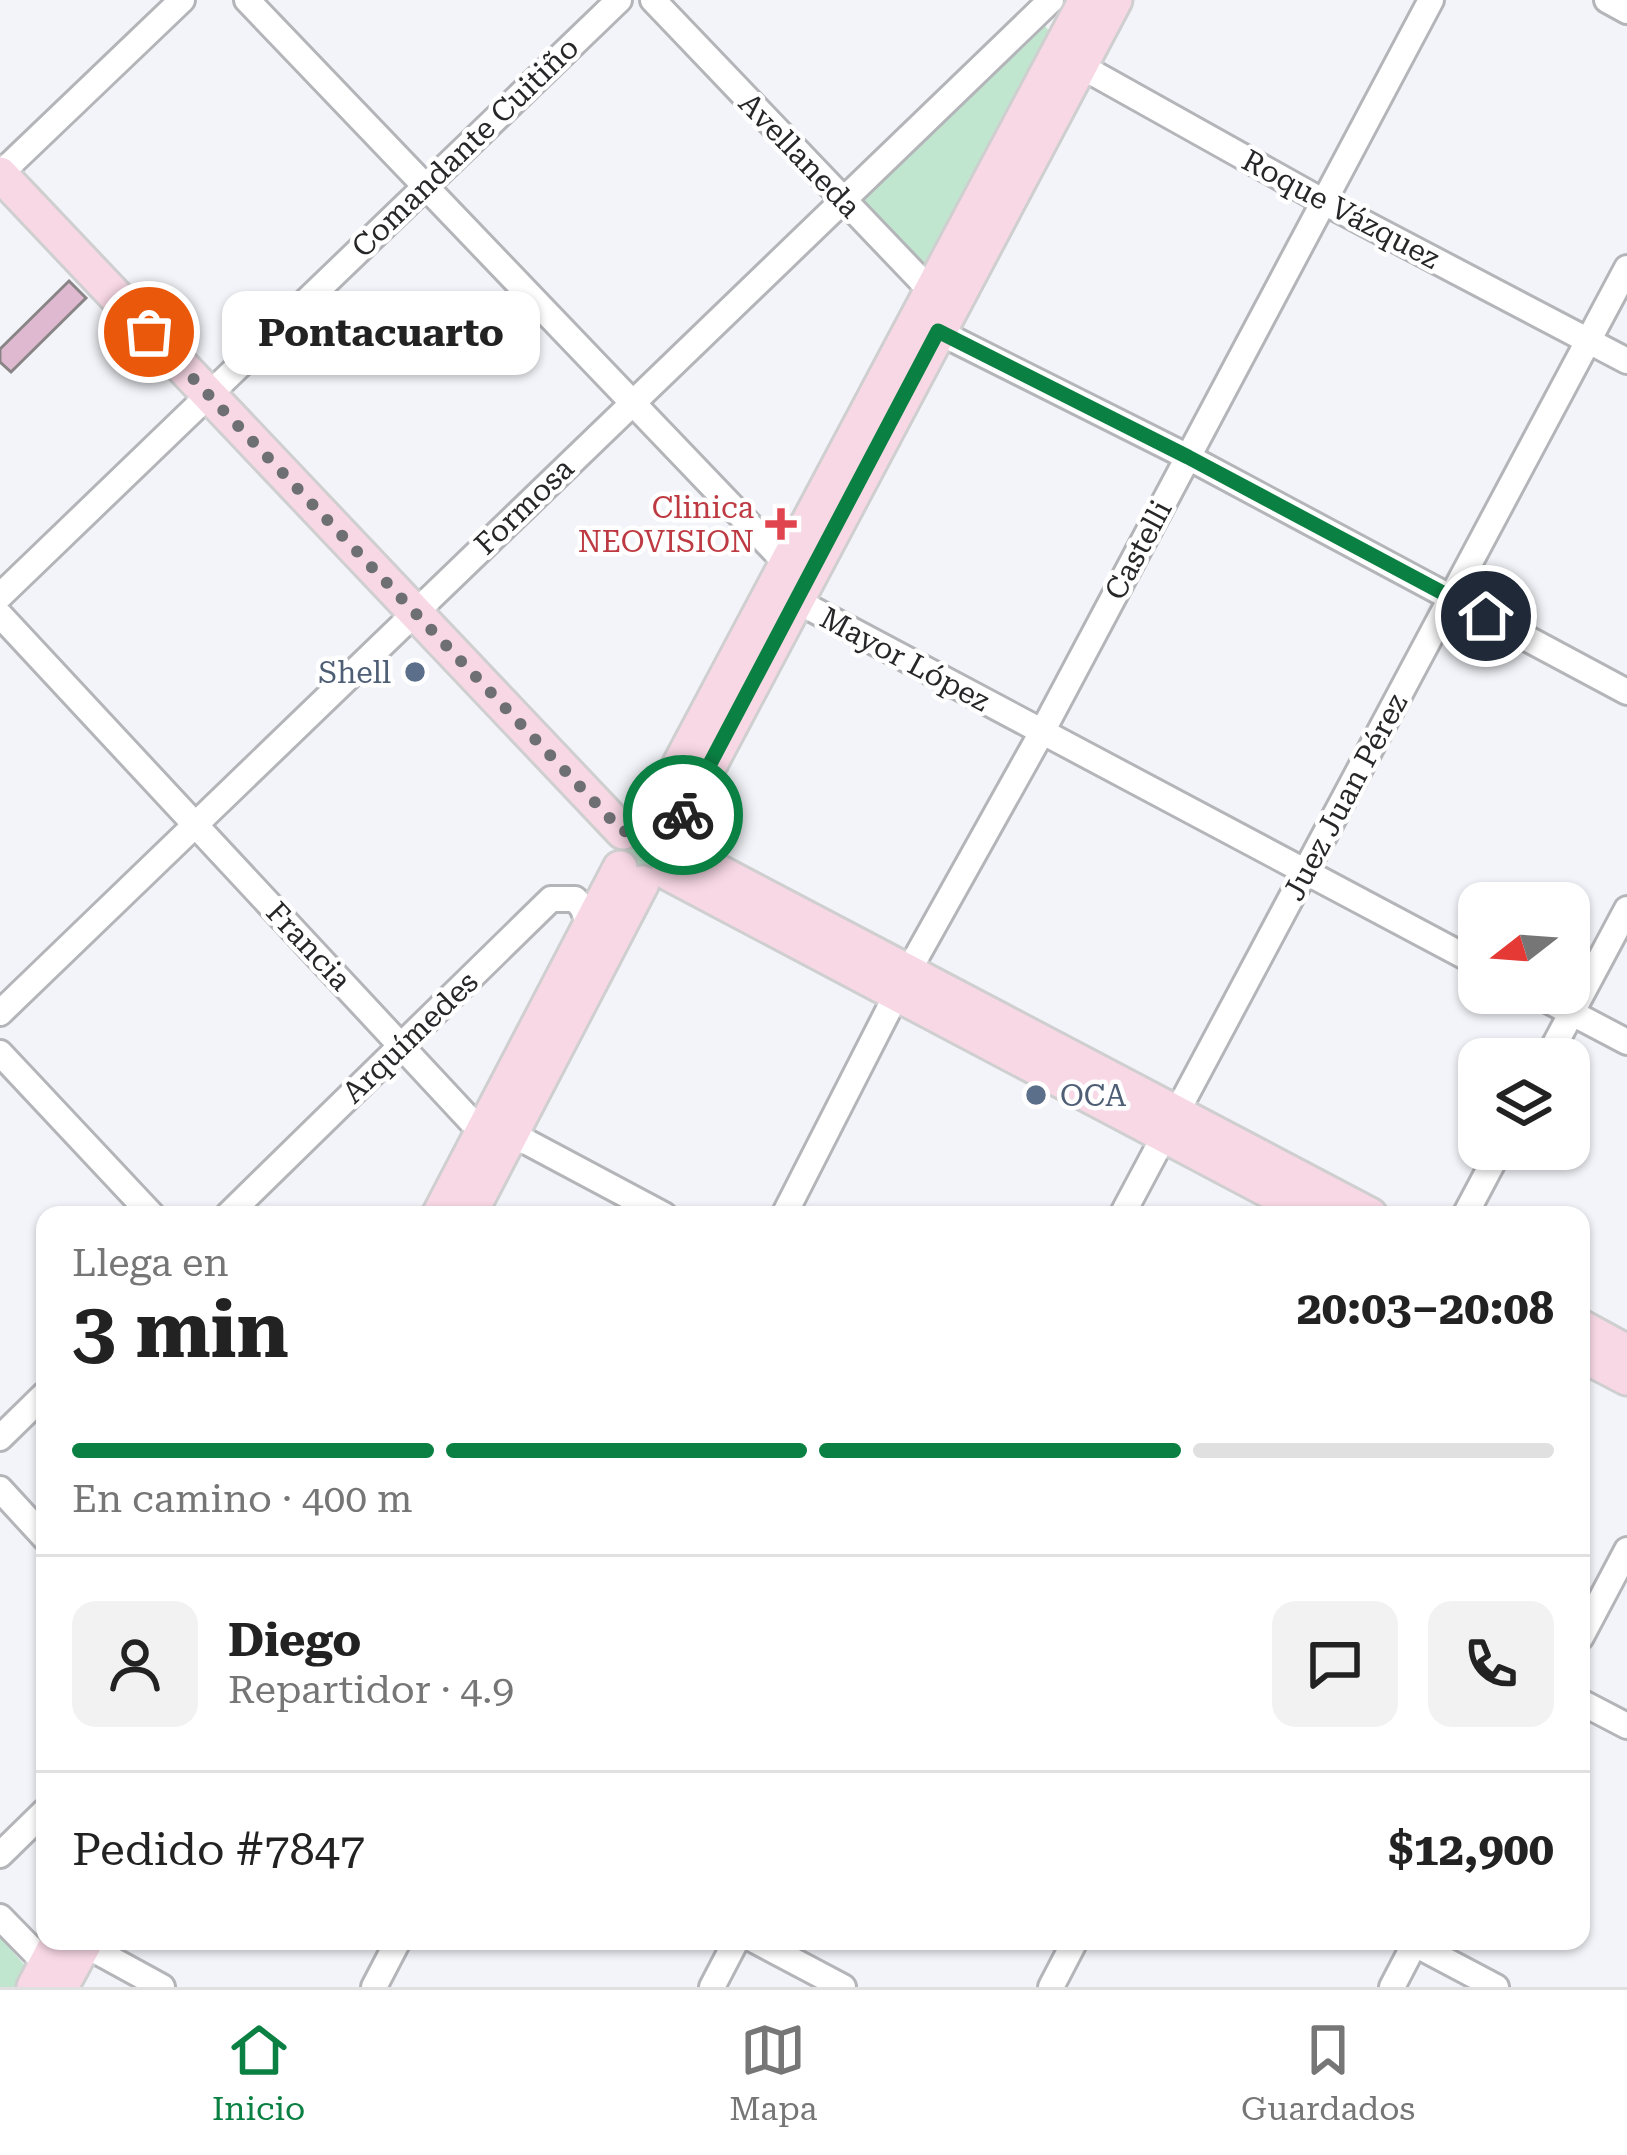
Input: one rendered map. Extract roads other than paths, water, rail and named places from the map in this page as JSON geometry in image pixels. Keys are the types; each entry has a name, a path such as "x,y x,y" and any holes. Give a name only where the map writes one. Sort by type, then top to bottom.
{"main road":[{"path":"472,1206 498,1132 590,926 650,852 786,563 934,310 1069,59 1075,9 1115,0"},
{"path":"0,174 414,612 650,852 1171,1124 1350,1206"},
{"path":"445,1206 498,1132 650,852 798,596 934,310"},
{"path":"1171,1124 1301,1206"},
{"path":"1590,1332 1627,1352"},
{"path":"1590,1359 1627,1378"}],"street":[{"path":"0,174 182,0"},
{"name":"Mayor López","path":"248,0 786,563 798,596 810,608 1458,953"},
{"name":"Comandante Cuitiño","path":"0,596 619,0"},
{"name":"Avellaneda","path":"653,0 842,200 934,310 1188,457 1627,692"},
{"name":"Castelli","path":"789,1206 903,981 1042,732 1431,0"},
{"path":"1607,0 1627,10"},
{"name":"Formosa","path":"0,1013 842,200 1075,9"},
{"name":"Roque Vázquez","path":"1069,59 1324,202 1627,361"},
{"name":"Juez Juan Pérez","path":"1128,1206 1627,268"},
{"name":"Francia","path":"0,615 470,1120 646,1206"},
{"name":"Arquímedes","path":"237,1206 551,899 575,899 590,926"},
{"path":"1590,978 1627,909"},
{"path":"1573,1014 1627,1042"},
{"path":"0,1054 144,1206"},
{"path":"1471,1206 1489,1170"},
{"path":"0,1438 36,1403"},
{"path":"0,1489 36,1528"},
{"path":"1590,1620 1627,1550"},
{"path":"1590,1707 1627,1726"},
{"path":"0,1855 36,1819"},
{"path":"0,1917 36,1941"},
{"path":"374,1987 393,1950"},
{"path":"712,1987 731,1950"},
{"path":"773,1950 843,1987"},
{"path":"1051,1987 1070,1950"},
{"path":"1392,1987 1409,1950"},
{"path":"1428,1950 1496,1987"},
{"path":"64,1960 162,1987"}],"place":[{"name":"Pontacuarto","path":"149,332"},
{"name":"Clinica NEOVISION","path":"781,524"},
{"name":"Shell","path":"415,672"},
{"name":"OCA","path":"1036,1095"}]}
